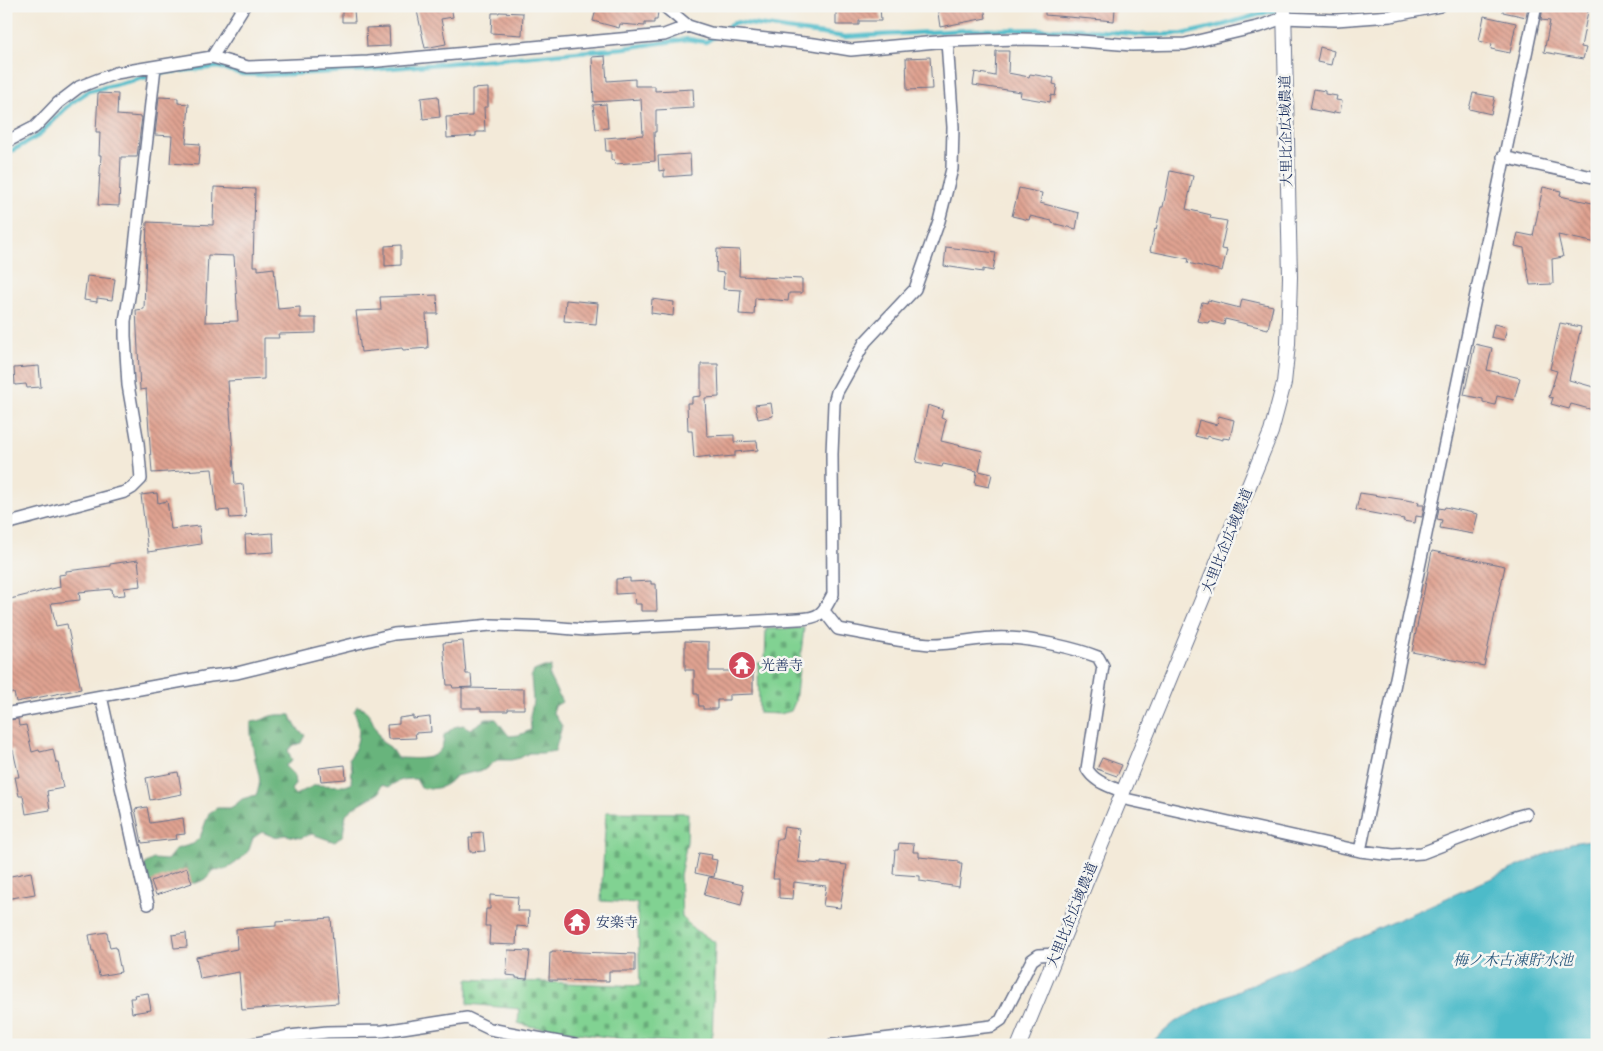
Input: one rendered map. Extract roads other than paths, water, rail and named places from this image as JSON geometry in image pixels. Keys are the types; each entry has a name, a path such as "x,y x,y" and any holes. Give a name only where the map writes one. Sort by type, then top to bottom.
{"street":[{"path":"212,56 244,6"},
{"path":"664,6 688,26 710,33 814,44 851,50 947,41 1019,39 1068,40 1132,45 1184,44 1261,26 1284,12 1336,20 1382,17 1440,6"},
{"path":"1360,851 1536,6"},
{"name":"大里比企広域農道","path":"1019,1045 1271,432 1284,383 1288,344 1290,276 1284,12"},
{"path":"6,142 35,127 58,103 79,87 116,73 212,56 248,67 368,62 659,35 688,26"},
{"path":"6,712 10,713 210,676 237,673 394,634 491,625 585,630 812,619 824,611 833,594 832,454 834,403 837,392 864,342 915,289 939,221 952,169 953,127 947,41"},
{"path":"6,524 125,492 141,479 138,443 128,385 125,321 155,67"},
{"path":"1503,158 1597,178"},
{"path":"824,611 838,629 905,641 933,644 1008,638 1046,644 1098,657 1104,666 1087,769 1096,780 1122,795 1360,851 1393,856 1422,853 1526,814"},
{"path":"101,696 148,904"},
{"path":"832,1045 992,1026 1001,1020 1032,960 1039,955 1056,954"},
{"path":"247,1045 289,1036 327,1032 382,1030 467,1018 490,1029 574,1045"}],"water":[{"name":"梅ノ木古凍貯水池","path":"1597,839 1597,1045 1148,1045 1175,1022 1223,997 1571,843"}],"waterway":[{"path":"722,31 735,22 845,37 967,30 1079,29 1145,35 1183,34 1267,12 1300,6"},
{"path":"1329,6 1369,6"},
{"path":"6,154 38,136 71,103 89,91 167,72 218,67 242,74 270,75 369,70 624,48 688,39 706,42 715,36"}],"place":[{"name":"光善寺","path":"742,665"},
{"name":"安楽寺","path":"577,922"}]}
